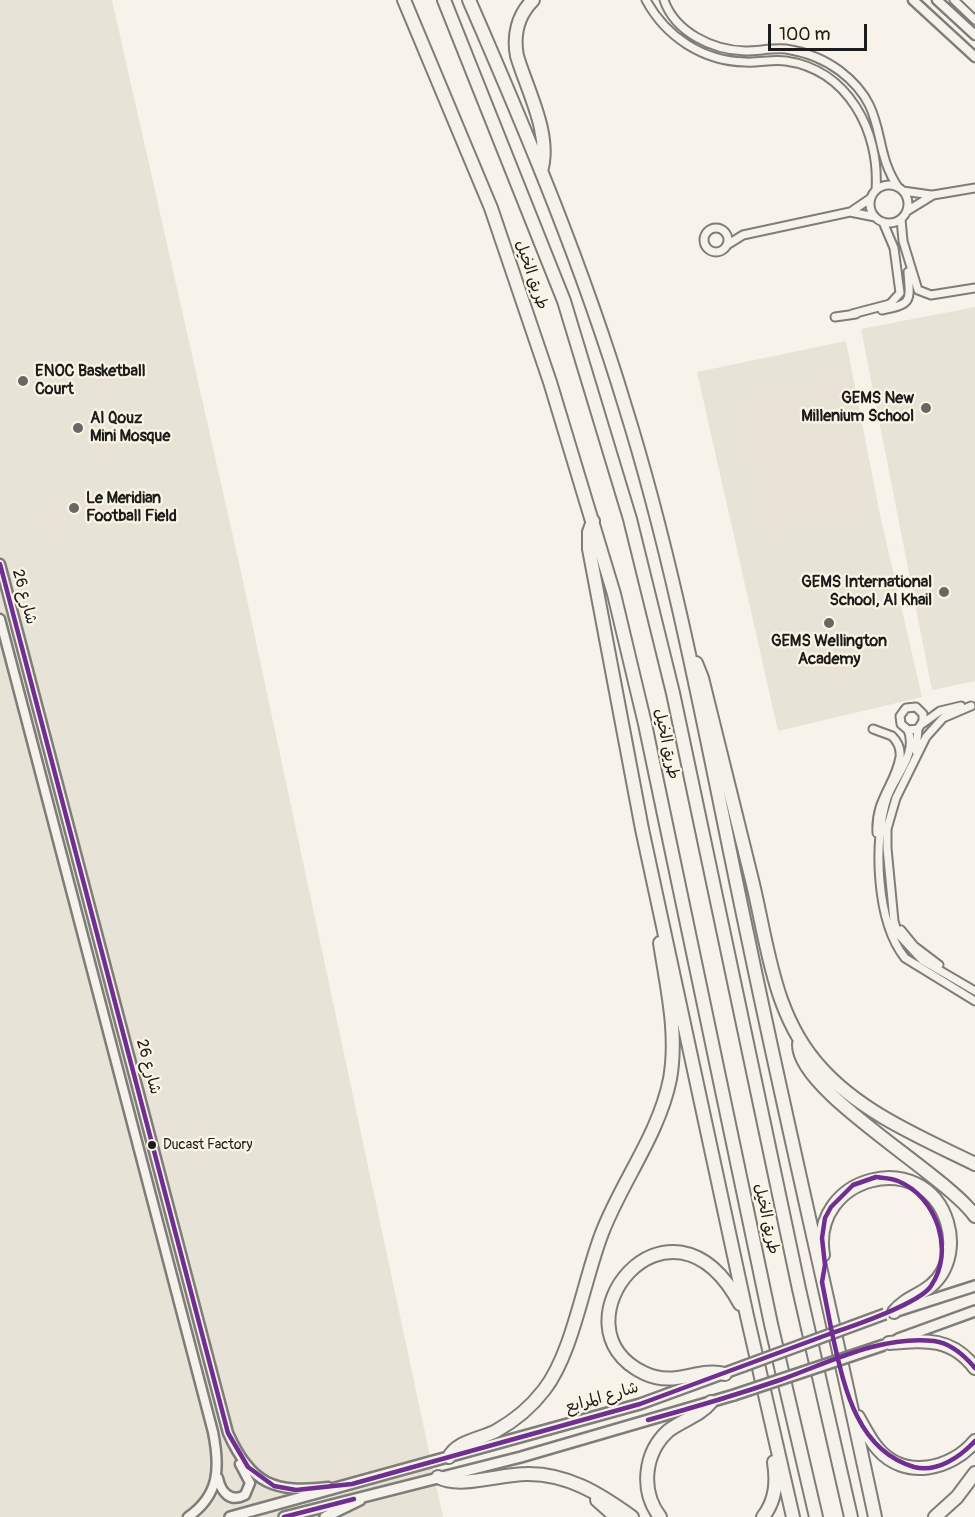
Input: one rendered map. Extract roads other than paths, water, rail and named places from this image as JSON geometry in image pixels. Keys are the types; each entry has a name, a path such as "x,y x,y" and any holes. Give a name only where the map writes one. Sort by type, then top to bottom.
{"highway":[{"name":"طريق الخيل","path":"404,0 491,208 593,521 645,724 771,1324 816,1517"},
{"name":"طريق الخيل","path":"444,0 564,301 630,519 674,693 797,1278 851,1517"},
{"path":"469,0 541,171 623,398 648,488 688,654 822,1282 875,1517"},
{"path":"533,0 522,15 515,42 519,62 543,137 544,154 541,171"},
{"path":"593,521 589,532 589,549 640,818 747,1316 793,1517"},
{"path":"688,654 697,665 702,678 778,998 800,1042 823,1071 861,1103 975,1164"},
{"path":"449,1457 456,1448 496,1431 517,1418 535,1401 553,1378 565,1352 585,1279 603,1230 659,1116 670,1078 673,1038 656,916 658,897"},
{"path":"800,1042 803,1060 823,1086 955,1194 975,1216"},
{"path":"822,1282 825,1272 821,1234 827,1215 838,1199 853,1187 871,1179 890,1178 909,1182 929,1194 938,1204 949,1229 950,1250 944,1269 932,1286 889,1313"},
{"path":"724,1374 712,1372 666,1380 635,1368 620,1354 610,1331 610,1304 615,1290 632,1267 644,1259 669,1252 683,1253 707,1262 717,1269 726,1279 747,1316"},
{"path":"887,1344 927,1340 946,1343 957,1350 975,1368"},
{"path":"660,1517 648,1490 647,1477 653,1452 669,1431 702,1412 711,1402"},
{"path":"852,1407 878,1449 887,1458 911,1467 941,1466 955,1460 975,1442"},
{"path":"764,1517 771,1505 776,1488 774,1455 777,1440"},
{"path":"936,1517 957,1497 975,1473"},
{"path":"438,1477 460,1482 528,1474 555,1477 600,1494 632,1517"},
{"path":"581,1485 616,1517"}],"main road":[{"name":"شارع المرابع","path":"231,1517 640,1404 889,1313 975,1286"},
{"name":"شارع المرابع","path":"284,1517 521,1457 711,1402 887,1344 975,1311"},
{"path":"326,1517 367,1495"}],"street":[{"path":"647,0 652,10 677,38 710,56 742,62 777,60 796,63 822,74 838,85 856,106 869,132 874,152 876,190"},
{"path":"662,0 673,16 693,36 717,46 745,51 793,50 812,56 837,69 856,86 871,107 879,125 888,167 908,203 907,211"},
{"path":"913,0 975,57"},
{"path":"937,0 975,34"},
{"path":"954,0 975,20"},
{"path":"743,235 714,229 705,236 705,245 708,250 717,252 743,235 850,212 885,185 933,195 975,188"},
{"path":"882,222 892,223 901,219 907,211 933,195"},
{"path":"871,198 870,208 875,217"},
{"path":"850,212 875,217 882,222 894,248 900,293 890,304 852,314"},
{"path":"901,219 902,236 916,288 924,294 974,287"},
{"path":"723,231 727,237 727,245"},
{"path":"835,317 896,308 906,303 911,295 908,275 910,268"},
{"name":"شارع 26","path":"0,564 228,1433 248,1467 274,1486 296,1490 352,1484"},
{"name":"شارع 26","path":"0,619 195,1359 217,1450 218,1475"},
{"path":"908,730 920,726 946,709 973,705"},
{"path":"973,705 951,713 936,723 913,762 896,798 889,825 887,855 894,921 898,934 922,960 975,991"},
{"path":"880,841 887,798 909,753 911,741 908,730 900,720 906,708 919,709 923,714 913,762"},
{"path":"873,729 892,736 900,751 878,814 877,830 880,841 886,924 897,948 915,966 975,1001"},
{"path":"45,792 53,795 61,792"},
{"path":"889,825 898,920 902,931 925,956 975,986"},
{"path":"218,1475 220,1488 231,1498 242,1497 249,1489 248,1478 233,1452 228,1433"},
{"path":"188,1517 209,1498 218,1475"}],"place":[{"name":"ENOC Basketball Court","path":"23,381"},
{"name":"GEMS New Millenium School","path":"926,408"},
{"name":"Al Qouz Mini Mosque","path":"78,428"},
{"name":"Le Meridian Football Field","path":"74,508"},
{"name":"GEMS International School, Al Khail","path":"944,592"},
{"name":"GEMS Wellington Academy","path":"829,623"},
{"name":"Ducast Factory","path":"152,1145"}]}
